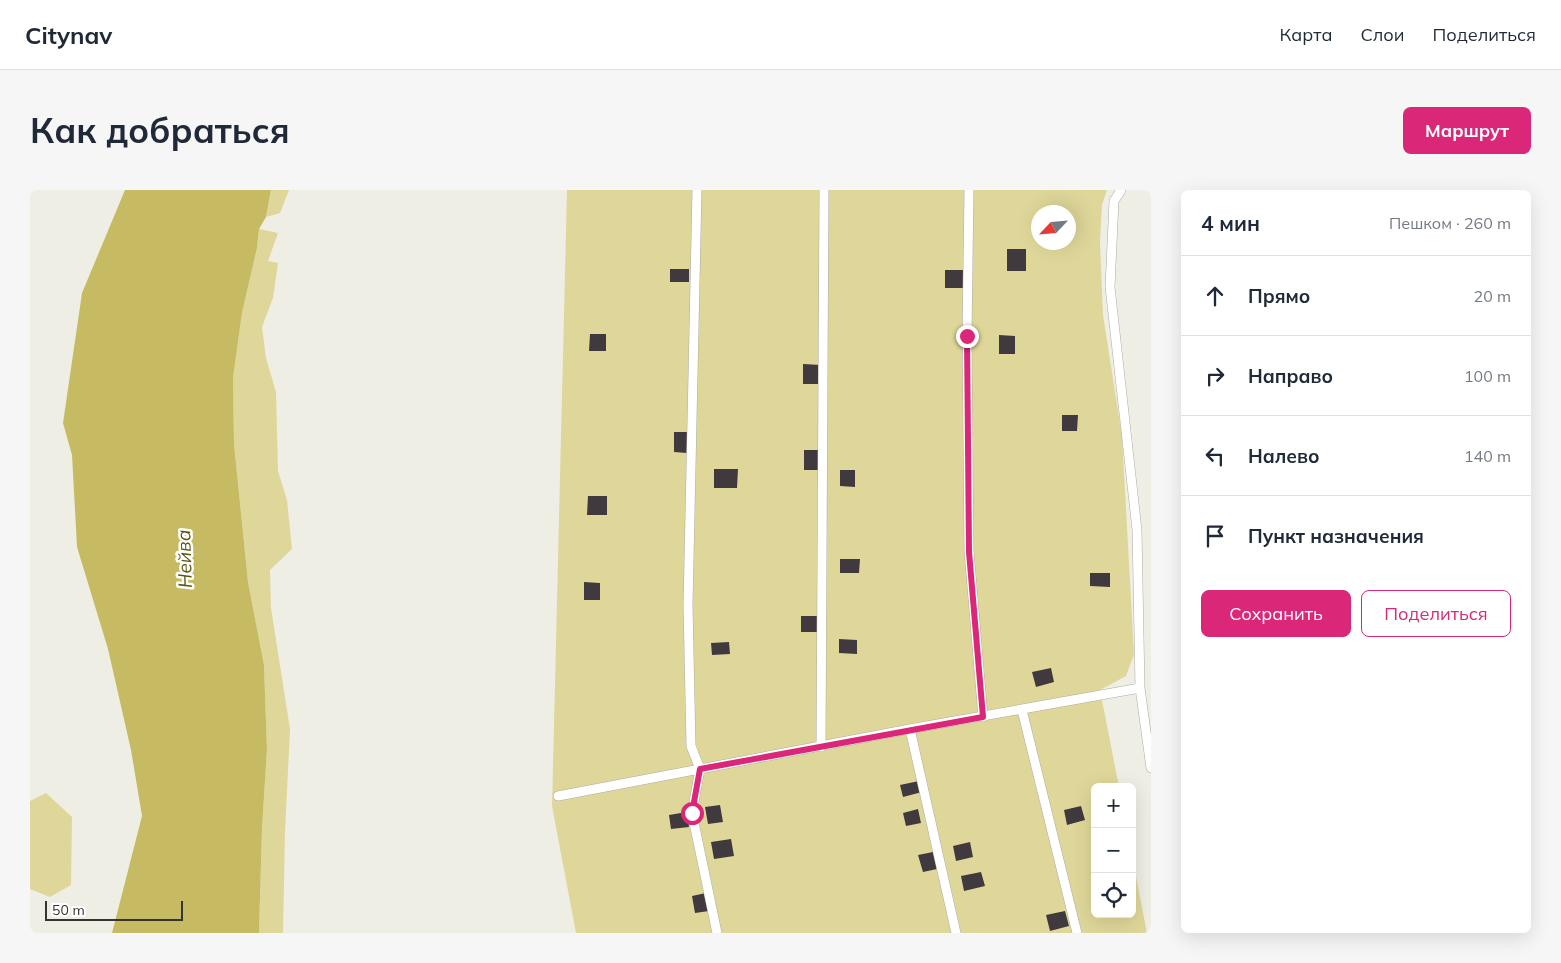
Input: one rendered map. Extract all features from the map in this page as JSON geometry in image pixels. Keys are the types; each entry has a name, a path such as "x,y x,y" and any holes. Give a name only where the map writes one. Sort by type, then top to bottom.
{"lane":[{"path":"697,190 688,606 691,746 700,769 692,813 717,933"},
{"path":"821,747 824,190"},
{"path":"969,190 967,336 969,552 983,717"},
{"path":"1121,190 1114,201 1110,287 1137,530 1140,688 1151,768"},
{"path":"558,796 910,729 1140,688"},
{"path":"1022,710 1078,933"},
{"path":"910,729 956,933"}],"shaded area":[{"path":"271,190 289,190 280,213 266,217"},
{"path":"567,190 1107,190 1102,205 1100,242 1103,315 1122,436 1134,654 1126,676 1100,690 1118,783 1091,783 1091,918 1136,918 1136,877 1147,933 576,933 552,806"},
{"path":"259,229 278,233 268,261 278,263 273,298 262,327 266,358 276,392 278,471 287,500 292,549 270,570 271,608 290,729 283,933 259,933 262,829 267,749 264,665 248,582 234,444 233,378 242,313 257,248"},
{"path":"46,793 72,817 71,885 50,897 30,889 30,801"}],"water":[{"name":"Нейва","path":"125,190 271,190 266,217 259,229 257,248 242,313 233,378 234,444 248,582 264,665 267,749 262,829 259,933 112,933 142,816 131,750 108,649 77,547 72,455 63,423 82,293"}],"building":[{"path":"1007,249 1026,249 1026,271 1007,271"},
{"path":"670,269 689,269 689,282 670,282"},
{"path":"945,270 965,270 965,288 945,288"},
{"path":"590,334 606,334 606,351 589,351"},
{"path":"999,335 1015,336 1015,354 999,354"},
{"path":"803,364 821,365 821,384 803,384"},
{"path":"1062,415 1078,415 1077,431 1062,431"},
{"path":"674,432 688,432 687,453 674,452"},
{"path":"804,450 818,450 818,470 804,470"},
{"path":"714,469 738,469 737,488 714,488"},
{"path":"840,470 855,470 855,487 840,486"},
{"path":"588,496 607,496 607,515 587,515"},
{"path":"840,559 860,559 859,573 840,573"},
{"path":"1090,573 1110,573 1110,587 1090,586"},
{"path":"584,582 600,583 600,600 584,600"},
{"path":"801,616 820,616 819,632 801,632"},
{"path":"839,639 857,640 857,654 839,653"},
{"path":"729,642 730,654 712,655 711,643"},
{"path":"1051,668 1054,682 1036,687 1032,672"},
{"path":"919,781 922,792 903,797 900,785"},
{"path":"720,805 723,822 708,824 705,807"},
{"path":"1081,806 1085,820 1067,825 1064,810"},
{"path":"918,809 921,823 906,826 903,813"},
{"path":"687,812 689,827 671,829 669,815"},
{"path":"731,839 734,856 714,859 711,842"},
{"path":"970,842 973,857 956,861 953,846"},
{"path":"933,852 937,869 923,872 918,855"},
{"path":"981,872 985,886 964,891 961,876"},
{"path":"706,893 709,911 695,913 692,896"},
{"path":"1065,911 1069,926 1050,931 1046,915"}],"route":[{"path":"692,813 700,769 983,717 969,552 967,336"}]}
